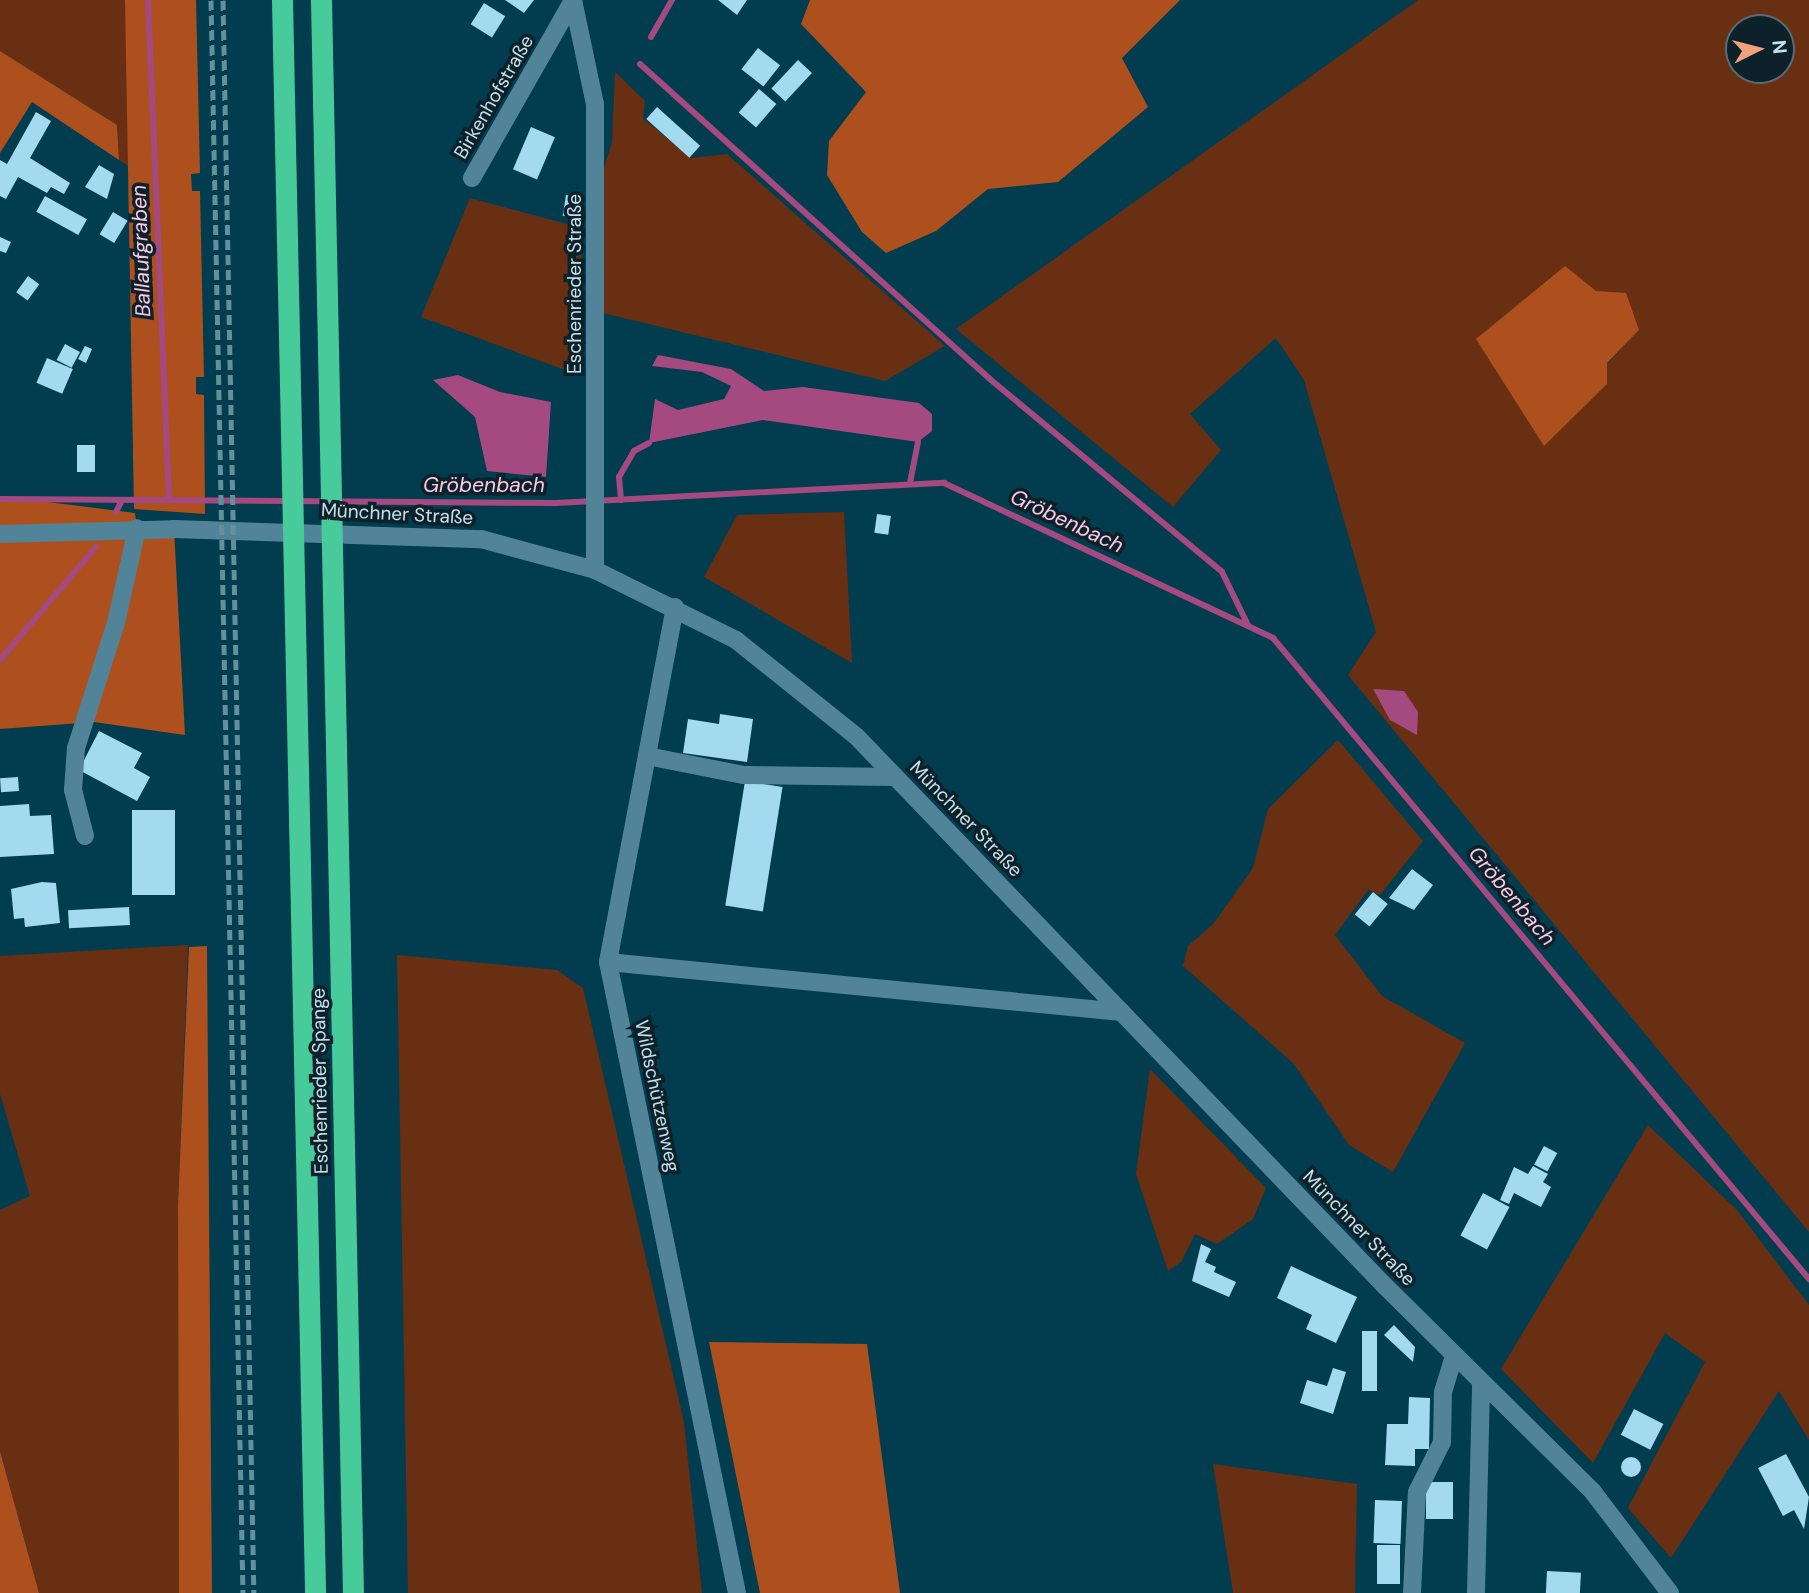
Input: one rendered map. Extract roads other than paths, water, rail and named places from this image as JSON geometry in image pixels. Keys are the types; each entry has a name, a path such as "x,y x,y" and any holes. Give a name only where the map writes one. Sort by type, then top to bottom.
{"highway":[{"name":"Eschenrieder Spange","path":"282,0 293,428 314,1593"},
{"name":"Eschenrieder Spange","path":"321,0 353,1593"}],"street":[{"name":"Birkenhofstraße","path":"472,178 573,0"},
{"name":"Eschenrieder Straße","path":"573,0 595,104 598,529 595,570"},
{"name":"Münchner Straße","path":"0,534 137,528 412,533 481,539 595,570 675,607 780,669 895,778 1454,1357 1593,1492 1670,1593"},
{"path":"85,836 73,790 76,748 116,623 137,528"},
{"name":"Wildschützenweg","path":"675,607 608,962 737,1593"},
{"path":"647,756 744,775 895,778"},
{"path":"608,962 1122,1012"},
{"path":"1412,1593 1417,1492 1442,1441 1443,1392 1454,1357"},
{"path":"1476,1593 1481,1383"}],"waterway":[{"name":"Ballaufgraben","path":"148,0 169,500"},
{"path":"651,37 672,0"},
{"path":"640,64 991,380 1222,572 1248,625"},
{"path":"910,483 918,442"},
{"path":"621,500 619,477 634,451 649,443"},
{"name":"Gröbenbach","path":"0,499 556,503 944,483 1273,638 1809,1279"},
{"path":"116,512 122,500"},
{"path":"0,660 96,547"}],"railway":[{"path":"211,0 243,1593"},
{"path":"223,0 254,1593"}]}
